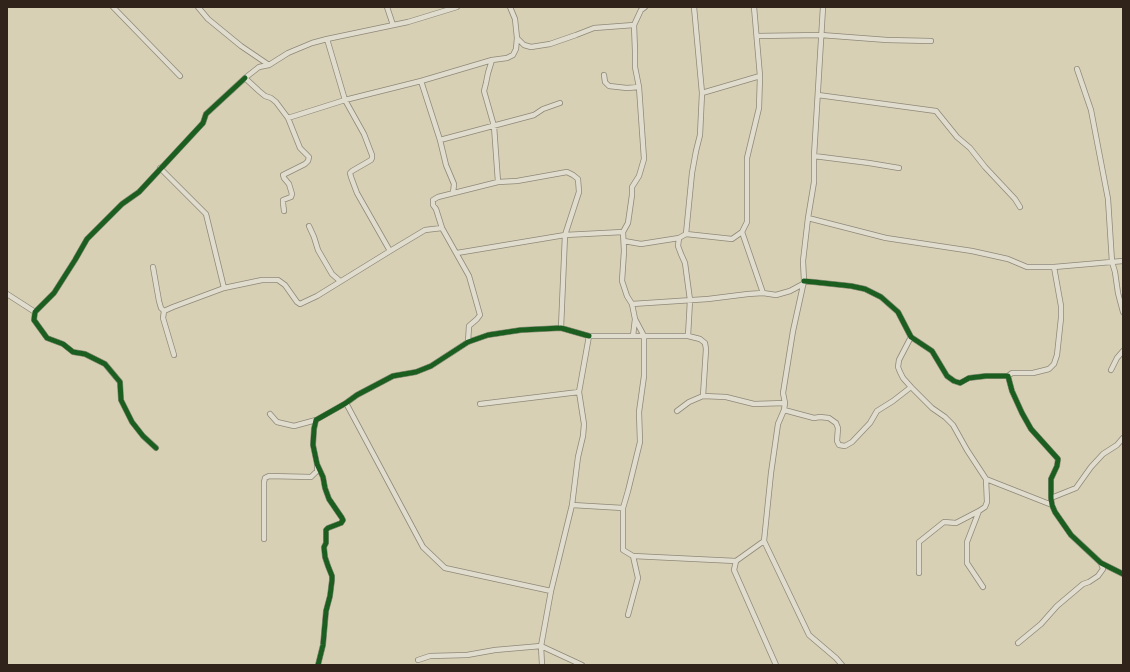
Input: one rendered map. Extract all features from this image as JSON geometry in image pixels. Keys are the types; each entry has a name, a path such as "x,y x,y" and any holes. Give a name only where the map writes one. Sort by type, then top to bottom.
{"street":[{"path":"113,7 180,76"},
{"path":"198,7 208,19 241,46 269,65"},
{"path":"388,7 393,25"},
{"path":"156,448 143,436 132,422 121,400 120,382 105,364 85,354 73,352 63,344 47,338 34,320 35,312 54,293 75,260 86,239 122,204 139,192 203,123 206,114 258,67 269,65 288,53 312,43 408,22 457,7"},
{"path":"288,118 345,100 421,81 492,60 507,58 513,54 516,49 517,38 515,19 510,7"},
{"path":"645,7 641,10 634,25 635,67 639,87 644,159 639,176 632,187 628,223 622,232 624,241 622,280 627,296 632,304 635,319 644,336 644,376 639,412 640,442 623,508 623,550 633,556 736,561 764,541"},
{"path":"686,234 692,173 700,135 702,93 694,7"},
{"path":"624,241 641,244 679,238 686,234 732,239 742,232 747,222 747,158 759,108 760,76 754,7"},
{"path":"824,7 814,156 814,182 803,261 804,283 793,331 783,393 785,402 784,410 778,424 764,541 809,635 842,665"},
{"path":"517,38 524,45 531,47 550,44 594,28 634,25"},
{"path":"757,36 821,34 887,40 931,41"},
{"path":"328,39 345,100 364,134 372,154 371,160 350,173 357,193 390,251"},
{"path":"492,60 484,91 494,126 498,182"},
{"path":"1077,69 1092,110 1106,191 1112,262 1123,312"},
{"path":"604,75 605,82 609,86 617,88 639,87"},
{"path":"702,93 760,76"},
{"path":"245,78 265,96 276,102 288,118 300,148 309,157 305,164 283,174 284,178 289,184 292,194 291,197 283,200 284,211"},
{"path":"421,81 440,140 446,165 454,184 453,193"},
{"path":"818,95 936,111 957,137 970,148 1020,206"},
{"path":"440,140 534,115 544,109 560,103"},
{"path":"814,156 899,168"},
{"path":"160,168 206,214 224,288"},
{"path":"468,342 469,326 477,320 480,315 469,276 442,228 436,209 433,205 433,200 438,197 498,182 517,181 567,172 578,179 579,192 565,235 560,328"},
{"path":"808,218 886,238 972,251 1008,259 1027,267 1054,268 1123,261"},
{"path":"309,226 318,250 332,274 340,281"},
{"path":"164,311 224,288 262,280 278,280 285,285 300,304 317,296 425,230 442,228"},
{"path":"457,254 565,235 622,232"},
{"path":"742,232 763,293"},
{"path":"679,238 678,246 685,263 690,300 688,336"},
{"path":"153,268 158,301 164,311 163,318 174,356"},
{"path":"632,304 763,293 776,295 790,291 804,283 851,286 864,289 881,297 898,312 911,337 932,351 947,376 960,383 969,378 975,377 1008,376 1012,373 1033,373 1049,369 1054,364 1057,355 1062,318 1054,268"},
{"path":"7,294 35,312"},
{"path":"633,336 635,319"},
{"path":"270,414 277,422 294,426 316,420 357,395 393,376 416,372 431,366 468,342 488,335 521,330 560,328 589,336 688,336 700,340 705,343 706,348 703,396"},
{"path":"542,665 541,646 572,505 578,457 584,436 584,424 579,392 589,336"},
{"path":"911,337 899,360 898,367 903,378 932,408 945,416 953,425 986,479 987,502 985,507 956,523 944,522 919,542 919,572"},
{"path":"1111,370 1117,358 1123,351"},
{"path":"1008,376 1012,391 1031,429 1058,459 1057,466 1051,479 1051,498 1055,512 1071,534 1101,563 1123,574"},
{"path":"784,410 814,418 829,418 836,423 838,428 837,441 839,445 845,446 852,442 870,423 877,411 911,387"},
{"path":"480,404 579,392"},
{"path":"677,410 703,396 726,397 754,404 785,402"},
{"path":"346,403 423,547 445,568 552,591"},
{"path":"264,539 265,478 269,476 311,477 317,471 313,445 316,420"},
{"path":"1051,498 1076,488 1099,458 1117,445 1123,438"},
{"path":"317,464 330,499 343,520 341,523 326,530 326,543 324,547 325,557 332,580 326,612 323,645 318,665"},
{"path":"986,479 1012,491 1052,505"},
{"path":"572,505 623,508"},
{"path":"979,511 967,542 967,564 983,587"},
{"path":"628,615 638,578 633,556"},
{"path":"736,561 734,570 776,665"},
{"path":"1018,643 1041,624 1057,606 1083,584 1098,576 1103,569 1101,563"},
{"path":"418,660 430,656 467,655 495,650 541,646 582,665"}],"cycle path":[{"path":"156,448 143,436 132,422 121,400 120,382 105,364 85,354 73,352 63,344 47,338 34,320 35,312 54,293 87,239 122,204 139,192 203,123 206,114 245,78"},
{"path":"804,281 851,286 865,289 881,297 898,312 911,337 932,351 947,376 954,381 960,383 969,378 1008,376 1012,391 1031,429 1058,459 1057,466 1051,479 1051,498 1055,512 1071,535 1101,563 1123,574"},
{"path":"318,665 323,645 326,611 332,580 325,557 324,547 326,543 326,530 341,523 343,520 329,499 323,477 317,464 313,445 316,420 357,395 393,376 416,372 431,366 468,342 488,335 521,330 561,328 589,336"}]}
